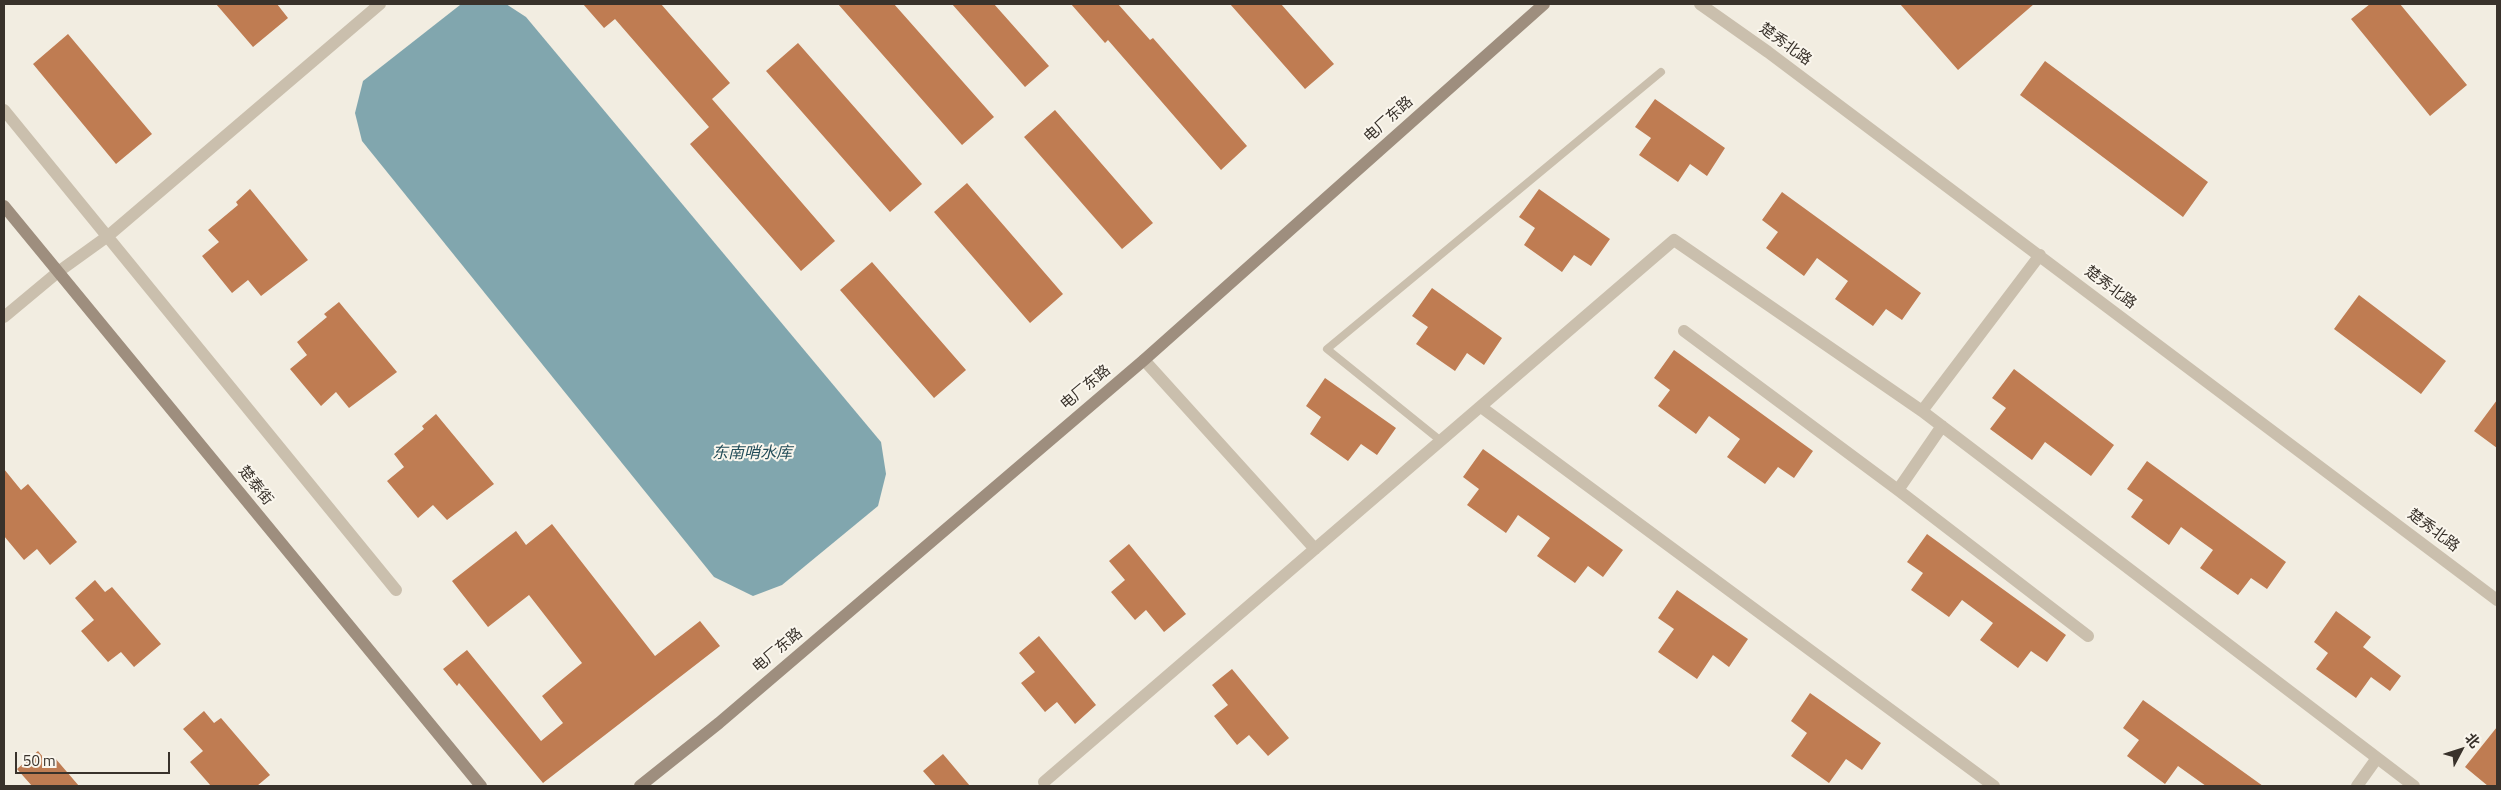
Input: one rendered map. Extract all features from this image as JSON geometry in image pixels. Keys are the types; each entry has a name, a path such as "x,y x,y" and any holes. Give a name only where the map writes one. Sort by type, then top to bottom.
{"street":[{"path":"4,317 58,272 108,236 380,4"},
{"name":"电厂东路","path":"640,786 719,723 1144,360 1544,4"},
{"name":"楚秀北路","path":"1700,4 1768,52 2040,255 2497,600"},
{"path":"4,110 396,590"},
{"name":"楚泰街","path":"4,206 481,786"},
{"path":"1044,782 1674,240 1922,411 2414,786"},
{"path":"1922,411 2040,255"},
{"path":"1684,330 1898,490 2088,636"},
{"path":"1144,360 1315,549"},
{"path":"1481,406 1994,786"},
{"path":"1898,490 1942,426"},
{"path":"2357,786 2377,758"}],"lane":[{"path":"1441,441 1327,349 1661,72"}],"water":[{"name":"东南哨水库","path":"506,4 526,17 881,442 886,474 878,506 782,585 753,596 714,577 362,141 355,113 363,81 460,5"}],"building":[{"path":"216,4 277,4 288,18 253,47"},
{"path":"583,4 661,4 730,83 712,99 835,241 801,271 690,144 709,127 615,19 604,28"},
{"path":"838,4 894,4 994,117 962,145"},
{"path":"952,4 994,4 1049,66 1025,87"},
{"path":"1071,4 1118,4 1150,40 1153,38 1247,146 1221,170 1108,40 1105,43"},
{"path":"1230,4 1281,4 1334,64 1305,89"},
{"path":"1900,4 2034,4 1958,70"},
{"path":"2370,4 2400,4 2467,85 2430,116 2351,19"},
{"path":"68,34 152,134 116,164 33,64"},
{"path":"798,43 922,184 890,212 766,71"},
{"path":"2045,61 2208,182 2183,217 2020,95"},
{"path":"1655,99 1725,148 1707,176 1690,164 1678,182 1639,155 1651,138 1635,127"},
{"path":"1055,110 1153,223 1122,249 1024,137"},
{"path":"967,183 1063,294 1030,323 934,212"},
{"path":"250,189 308,260 261,296 248,280 232,293 202,256 219,242 208,230 238,205 236,202"},
{"path":"1539,189 1610,239 1591,266 1574,255 1562,272 1524,245 1535,228 1519,217"},
{"path":"1782,192 1921,293 1902,320 1886,309 1873,326 1835,299 1848,281 1817,258 1804,276 1766,248 1778,232 1762,220"},
{"path":"872,262 966,370 934,398 840,290"},
{"path":"1432,288 1502,338 1484,365 1467,353 1455,371 1416,344 1428,327 1412,316"},
{"path":"2359,295 2446,361 2421,394 2334,329"},
{"path":"339,302 397,372 349,408 336,392 321,406 290,369 307,355 297,342 327,317 324,314"},
{"path":"1674,350 1813,451 1794,478 1778,467 1765,484 1727,457 1740,439 1709,416 1696,434 1658,406 1670,390 1654,378"},
{"path":"2014,369 2114,445 2091,476 2045,442 2032,460 1990,429 2006,408 1992,398"},
{"path":"1325,378 1396,428 1377,455 1361,444 1348,461 1310,434 1321,417 1306,406"},
{"path":"2497,400 2497,448 2474,431"},
{"path":"436,414 494,484 447,520 433,505 418,518 387,481 404,467 394,454 424,429 422,426"},
{"path":"1483,449 1623,550 1603,577 1588,566 1575,583 1537,556 1550,538 1518,515 1506,533 1467,505 1479,489 1463,477"},
{"path":"2147,461 2286,562 2267,589 2251,578 2238,595 2200,568 2213,550 2181,527 2169,545 2131,517 2143,500 2127,489"},
{"path":"4,469 21,490 28,484 77,542 50,565 37,549 24,560 4,536"},
{"path":"552,524 655,656 700,621 720,646 543,783 459,683 457,686 443,669 467,650 541,741 563,723 542,696 582,663 529,595 488,627 452,581 516,531 526,545"},
{"path":"1927,534 2066,635 2047,662 2031,651 2018,668 1980,640 1993,623 1962,600 1949,617 1911,590 1923,573 1907,562"},
{"path":"1129,544 1186,614 1164,632 1146,610 1135,620 1111,592 1125,580 1109,561"},
{"path":"95,580 105,592 112,587 161,644 134,667 121,652 108,662 81,631 94,620 75,598"},
{"path":"1677,590 1748,639 1729,667 1713,655 1697,679 1658,652 1674,629 1658,618"},
{"path":"2336,611 2371,637 2363,647 2401,676 2390,691 2371,677 2356,698 2316,669 2328,653 2314,642"},
{"path":"1039,636 1096,705 1075,724 1057,702 1045,712 1021,683 1035,672 1019,653"},
{"path":"1232,669 1289,738 1268,756 1249,735 1237,745 1214,716 1228,705 1212,685"},
{"path":"1810,693 1881,743 1862,770 1846,759 1829,783 1791,756 1807,733 1791,721"},
{"path":"2143,700 2263,786 2206,786 2178,766 2165,784 2127,756 2139,740 2123,728"},
{"path":"204,711 214,723 221,718 270,775 257,786 211,786 190,762 203,751 183,729"},
{"path":"2497,727 2497,786 2488,786 2465,767"},
{"path":"38,751 48,763 55,758 79,786 32,786 17,769"},
{"path":"943,754 970,786 936,786 923,771"}]}
